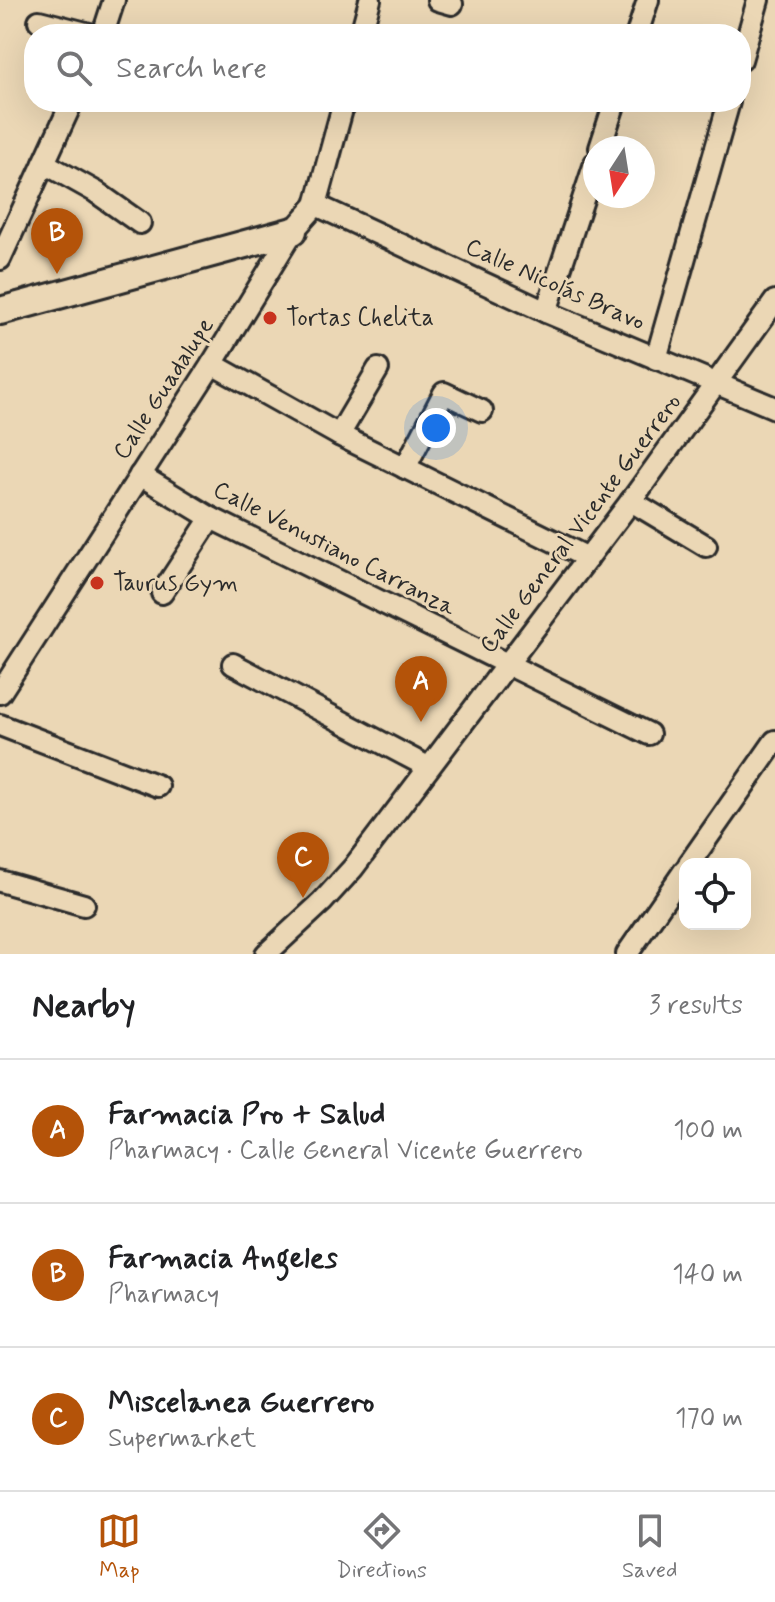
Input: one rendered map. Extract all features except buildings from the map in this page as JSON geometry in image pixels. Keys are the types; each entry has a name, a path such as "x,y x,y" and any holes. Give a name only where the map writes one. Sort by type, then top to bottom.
{"main road":[{"path":"0,311 293,231"}],"street":[{"path":"106,24 114,0"},
{"path":"364,24 370,0"},
{"path":"640,24 648,0"},
{"path":"751,25 758,0"},
{"path":"39,21 51,24"},
{"path":"0,259 67,112"},
{"name":"Calle Guadalupe","path":"0,693 212,364 293,231 316,205 341,112"},
{"path":"604,136 612,112"},
{"path":"656,359 726,112"},
{"path":"44,163 96,192 140,223"},
{"path":"546,312 583,199"},
{"name":"Calle Nicolás Bravo","path":"316,205 546,312 775,408"},
{"name":"Calle General Vicente Guerrero","path":"266,954 353,868 631,501 775,301"},
{"path":"212,364 339,435 588,558"},
{"path":"339,435 378,369"},
{"path":"405,468 444,393 482,411"},
{"name":"Calle Venustiano Carranza","path":"140,475 211,518 649,734"},
{"path":"631,501 706,546"},
{"path":"162,593 211,518"},
{"path":"233,664 428,767"},
{"path":"0,725 158,786"},
{"path":"693,858 775,741"},
{"path":"627,954 679,879"},
{"path":"0,881 84,905"}],"place":[{"name":"Farmacia Angeles","path":"57,274"},
{"name":"Tortas Chelita","path":"270,318"},
{"name":"Taurus Gym","path":"97,583"},
{"name":"Farmacia Pro + Salud","path":"421,722"},
{"name":"Miscelanea Guerrero","path":"303,898"}]}
